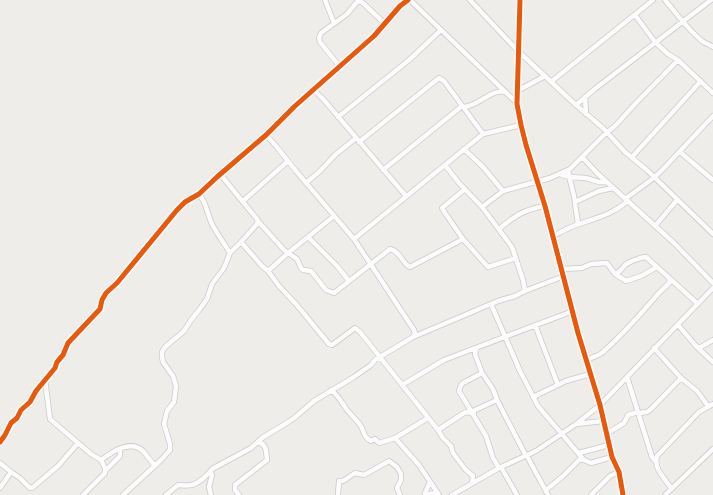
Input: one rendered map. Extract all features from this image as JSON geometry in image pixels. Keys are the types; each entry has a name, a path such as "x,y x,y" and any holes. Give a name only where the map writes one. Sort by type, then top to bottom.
{"street":[{"path":"325,0 334,23"},
{"path":"0,442 6,435 10,424 30,402 55,368 57,362 63,356 68,343 100,309 102,300 106,293 117,283 177,210 185,202 199,194 266,135 385,24 400,6 409,0 517,102"},
{"path":"470,0 518,50 608,133 625,152 655,177 713,234"},
{"path":"520,0 517,102 521,125 545,206 578,333 600,405 612,457 619,472 623,495"},
{"path":"552,81 653,0"},
{"path":"665,0 682,22 702,41 713,47"},
{"path":"340,67 319,40 321,33 347,14 357,2 360,1 385,24"},
{"path":"576,105 655,42 711,2"},
{"path":"635,15 655,42 668,54 678,60 713,93"},
{"path":"338,117 409,60 441,30"},
{"path":"482,207 503,191 560,174 568,170 616,125 678,60"},
{"path":"517,91 545,76"},
{"path":"306,183 320,171 335,154 357,140 439,78 444,80 483,134"},
{"path":"632,157 700,82"},
{"path":"314,90 406,196"},
{"path":"383,170 463,106 469,107 501,91 508,93"},
{"path":"585,97 586,114"},
{"path":"553,236 578,224 618,210 626,200 655,177 713,116"},
{"path":"354,239 483,134 521,125"},
{"path":"266,135 354,239 414,330 415,333 413,337"},
{"path":"464,149 483,167 503,191"},
{"path":"680,152 713,180"},
{"path":"582,158 713,283"},
{"path":"242,201 288,161"},
{"path":"445,165 482,207 512,247 525,291"},
{"path":"568,170 578,224"},
{"path":"220,174 258,221 284,250 297,259 300,268 312,272 326,290 334,293 391,249 396,252 407,266 411,267 463,239"},
{"path":"560,174 565,177 586,178 601,183 607,182"},
{"path":"575,202 601,190 613,188"},
{"path":"465,189 442,208 463,239 488,267 516,258"},
{"path":"199,194 204,200 213,227 230,252"},
{"path":"655,226 677,200"},
{"path":"499,229 520,212 531,208 545,206"},
{"path":"268,271 288,252 308,238 334,216"},
{"path":"123,495 170,450 170,444 164,424 167,411 174,402 176,386 173,376 163,362 162,352 165,347 184,331 207,299 212,284 224,268 230,252 254,228 258,221"},
{"path":"308,238 349,281"},
{"path":"241,242 268,271 329,344 332,345 355,328 360,332 443,438 451,446 453,453 464,469 473,476 472,483"},
{"path":"615,274 620,272 629,262 644,257 647,258 698,304"},
{"path":"562,269 582,268 590,264 606,263 615,274 629,281 657,267"},
{"path":"166,495 178,485 192,485 212,469 248,450 293,419 314,401 354,377 413,337 505,298 515,296 564,276"},
{"path":"587,361 602,354 630,326 666,287 670,282 669,278"},
{"path":"452,495 500,468 547,445 600,405 713,288"},
{"path":"491,304 520,371 538,406 584,460"},
{"path":"402,385 444,360 573,311"},
{"path":"535,325 558,385"},
{"path":"678,325 697,347 713,362"},
{"path":"697,347 701,347 713,340"},
{"path":"654,348 681,378 711,406 699,412 660,451 655,461"},
{"path":"476,349 475,354 482,373 493,389 496,400 547,493 579,460 584,460 591,463 612,457"},
{"path":"482,373 467,380 460,386 460,393 486,436 493,458 515,494"},
{"path":"533,397 558,385 590,374"},
{"path":"627,377 657,468 671,488"},
{"path":"606,434 624,423 628,415 647,412 681,378"},
{"path":"45,380 49,400 50,417 53,422 100,460 105,471"},
{"path":"331,390 337,394 369,440 376,440 379,443 395,438 428,418"},
{"path":"438,430 459,415 496,400"},
{"path":"576,424 603,421"},
{"path":"395,438 419,465 438,494"},
{"path":"239,495 235,490 235,485 267,460 265,446 258,442"},
{"path":"0,463 20,478 30,488 32,488 58,466 78,443"},
{"path":"579,453 609,445"},
{"path":"100,460 120,449 131,446 140,449 155,466"},
{"path":"83,494 120,456 120,449"},
{"path":"665,495 713,449"},
{"path":"338,495 339,481 356,473 364,475 389,461 397,467 401,474 397,488 400,495"},
{"path":"0,488 11,472"},
{"path":"210,472 212,475 209,487 211,495"},
{"path":"591,495 612,474 619,472"},
{"path":"430,482 425,493 438,494"}],"cycle path":[{"path":"0,442 11,423 17,418 21,410 30,402 36,391 55,368 68,343 100,309 102,300 106,293 117,283 177,210 185,202 199,194 266,135 295,106 374,36 400,6 408,0"},
{"path":"520,0 517,104 521,125 545,206 578,333 600,405 612,457 619,472 623,495"}]}
